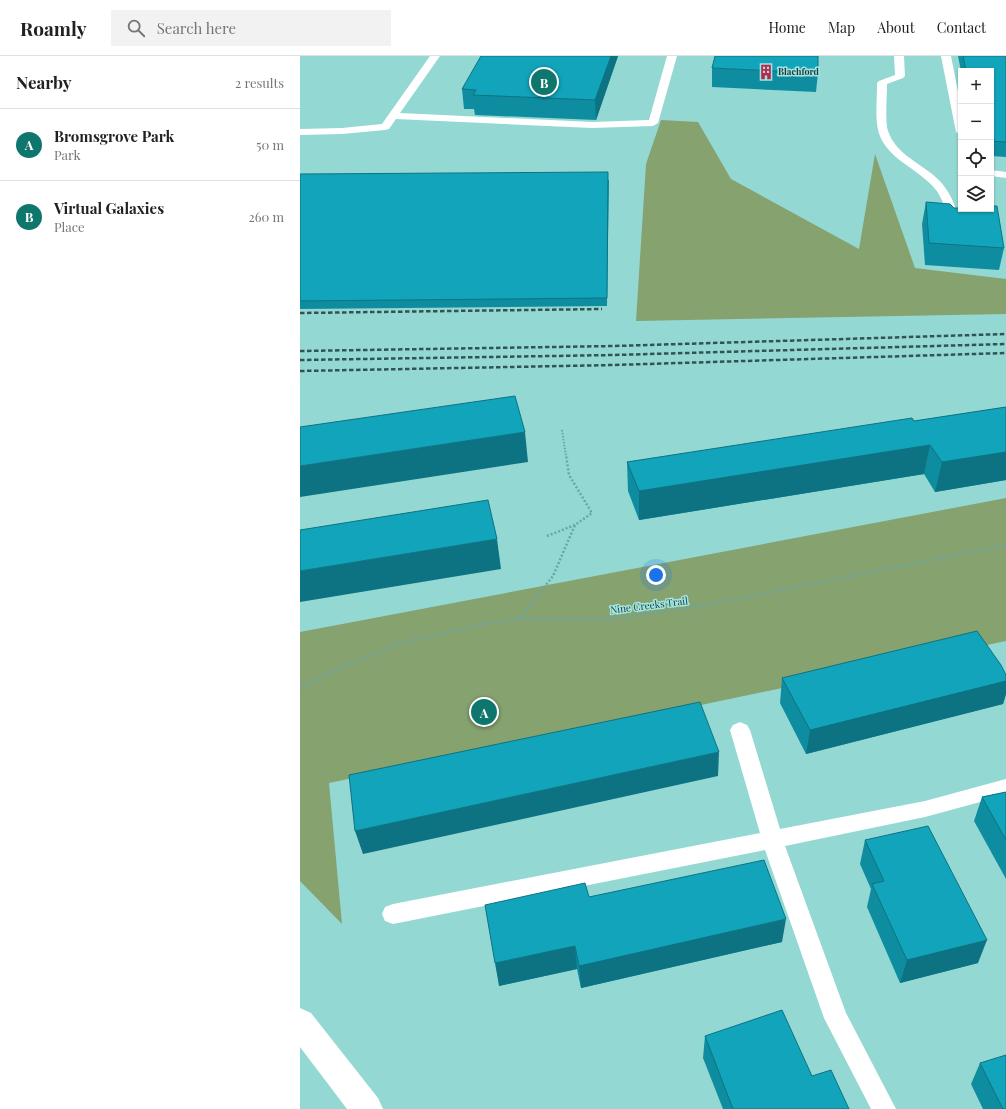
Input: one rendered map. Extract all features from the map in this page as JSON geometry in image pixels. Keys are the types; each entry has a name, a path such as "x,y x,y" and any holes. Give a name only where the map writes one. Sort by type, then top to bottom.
{"street":[{"path":"300,1023 367,1109"}],"lane":[{"path":"300,132 342,131 385,127 435,56"},
{"path":"393,116 592,125 653,123 672,56"},
{"path":"899,56 900,76 882,83 882,129 892,149 926,174 941,189 952,209 954,226"},
{"path":"946,56 958,117"},
{"path":"994,173 1006,175"},
{"path":"740,730 772,839 836,1018 884,1109"},
{"path":"393,914 925,809 1006,788"}],"path":[{"path":"547,536 575,525 592,513 568,475 562,430"},
{"path":"518,619 552,576 575,525"},
{"name":"Nine Creeks Trail","path":"300,688 337,669 401,644 488,623 518,619 612,619 702,606 1006,545"}],"green space":[{"path":"661,120 698,122 731,179 859,249 875,154 915,268 1006,279 1006,314 636,321 646,164"},
{"path":"1006,498 1006,641 329,783 342,924 300,881 300,632"}],"building":[{"path":"481,56 611,56 595,100 473,95 476,90 462,89"},
{"path":"715,56 818,56 818,73 712,68"},
{"path":"963,56 1006,56 1006,142 994,141 994,68 965,68"},
{"path":"608,172 607,298 300,301 300,174"},
{"path":"926,202 950,204 954,208 958,208 958,212 994,212 994,206 997,206 1004,248 929,243"},
{"path":"515,396 525,432 300,466 300,427"},
{"path":"1006,407 1006,452 942,462 930,445 639,491 627,462 912,418 914,421"},
{"path":"488,500 497,539 300,571 300,530"},
{"path":"977,631 1001,665 1006,675 1006,681 810,730 782,678"},
{"path":"700,702 719,752 355,831 349,775"},
{"path":"1006,792 1006,840 982,797"},
{"path":"928,826 987,940 907,960 872,884 884,881 865,840"},
{"path":"764,860 786,919 579,966 575,946 495,963 485,905 585,883 589,897"},
{"path":"782,1010 812,1076 831,1070 849,1109 733,1109 705,1036"},
{"path":"1006,1055 1006,1109 1003,1109 980,1063"}],"railway":[{"path":"300,313 602,309"},
{"path":"300,351 615,346 1006,334"},
{"path":"300,360 614,355 1006,344"},
{"path":"300,371 614,365 1006,353"}],"place":[{"name":"Blachford","path":"766,72"},
{"name":"Virtual Galaxies","path":"544,82"},
{"name":"Bromsgrove Park","path":"484,712"}]}
